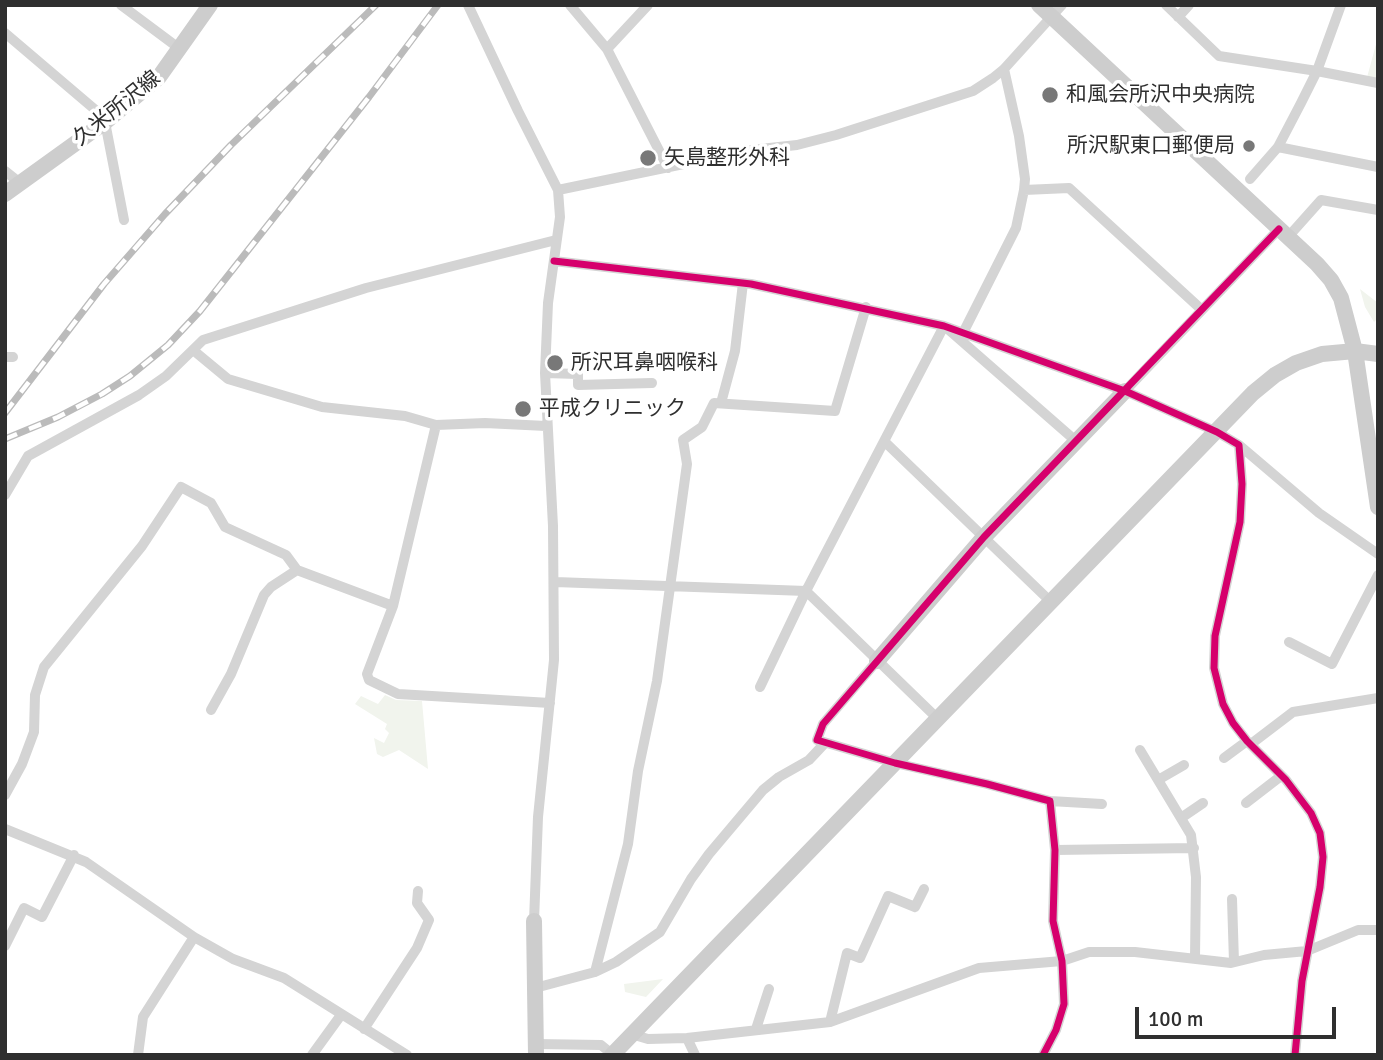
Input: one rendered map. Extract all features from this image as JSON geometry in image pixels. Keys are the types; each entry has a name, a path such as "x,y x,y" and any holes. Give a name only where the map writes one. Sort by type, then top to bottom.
{"street":[{"path":"121,5 180,49"},
{"path":"570,5 607,49 668,168"},
{"path":"607,49 649,5"},
{"path":"1166,5 1219,56 1378,83"},
{"path":"1178,17 1189,5"},
{"path":"1250,179 1278,147 1317,71 1341,5"},
{"name":"久米所沢線","path":"5,194 105,122 159,77 207,7"},
{"path":"472,7 517,111 558,190 560,217 548,303 545,373 555,582 554,660 538,817 534,921 536,1050 601,1045 612,1055 1253,393 1286,369 1322,354 1355,351 1378,354"},
{"path":"558,190 751,150 797,145 973,91 1004,69 1051,9 1331,280 1340,298 1355,351 1378,507"},
{"path":"5,33 99,113 105,122 124,220"},
{"path":"964,331 1016,228 1024,190 1019,136 1004,69"},
{"path":"1278,147 1378,167"},
{"path":"5,170 20,183"},
{"path":"1024,190 1069,188 1202,310"},
{"path":"1102,803 1050,801 895,763 817,740 823,724 984,537 1202,310 1321,200 1378,210"},
{"path":"5,495 28,456 139,395 166,376 203,340 366,288 556,240"},
{"path":"554,261 743,283 866,307 964,331 1125,391 1217,432 1239,445 1319,513 1378,554"},
{"path":"721,403 735,351 743,283"},
{"path":"594,972 628,844 638,771 657,681 687,464 684,440 702,427 714,403 835,411 866,307"},
{"path":"760,687 806,591 886,442 944,326"},
{"path":"944,326 1077,442"},
{"path":"193,350 228,379 322,407 405,416 436,425 485,423 546,426"},
{"path":"545,373 578,374 578,385 652,383"},
{"path":"436,425 393,606 367,674 369,680 398,694 550,703"},
{"path":"886,442 1051,602"},
{"path":"1239,445 1242,484 1240,522 1215,636 1213,657 1223,704 1233,723 1311,813 1320,832 1323,857 1320,887 1307,951 1296,1055"},
{"path":"5,795 22,764 34,732 35,695 44,667 142,547 181,487 211,503 225,527 286,555 297,570 393,606"},
{"path":"211,710 231,674 264,596 271,587 297,570"},
{"path":"1289,642 1332,664 1378,575"},
{"path":"555,582 806,591 938,719"},
{"path":"1224,758 1293,712 1378,698"},
{"path":"535,988 594,972 616,962 660,932 709,854 763,790 779,777 808,761 825,743"},
{"path":"1140,750 1191,835 1196,877 1195,958"},
{"path":"1158,780 1184,765"},
{"path":"1246,803 1281,776"},
{"path":"1043,1055 1056,1030 1064,1004 1062,961 1053,920 1055,850 1050,801"},
{"path":"1181,818 1203,803"},
{"path":"5,829 74,855 194,937 233,959 284,978 407,1055"},
{"path":"1055,850 1194,848"},
{"path":"5,946 24,908 42,917 74,855"},
{"path":"830,1022 847,953 860,958 888,897 915,907 924,889"},
{"path":"364,1029 417,948 429,920 417,902 418,891"},
{"path":"1232,899 1234,962"},
{"path":"631,1034 648,1039 687,1038 830,1022 979,968 1062,961 1089,952 1135,952 1234,962 1264,955 1307,951 1358,930 1378,930"},
{"path":"138,1055 143,1017 194,937"},
{"path":"756,1029 769,989"},
{"path":"312,1055 341,1015"},
{"path":"687,1038 695,1055"}],"shaded area":[{"path":"1378,37 1378,83 1366,81"},
{"path":"1360,289 1378,303 1378,318 1374,322 1365,307"},
{"path":"385,695 396,700 422,701 428,769 399,750 383,757 377,754 374,738 384,743 389,733 385,729 387,724 355,704 361,696 378,704"},
{"path":"663,979 646,997 625,992 624,984"}],"railway":[{"path":"5,413 104,284 165,214 231,145 376,5"},
{"path":"5,439 58,417 102,394 130,376 168,345 200,311 438,5"}],"cycle path":[{"path":"1043,1055 1056,1030 1064,1004 1062,961 1053,921 1055,850 1050,801 895,763 817,740 823,724 984,537 1279,229"},
{"path":"554,261 751,284 944,326 1125,391 1217,432 1239,445 1242,484 1240,522 1215,636 1214,668 1223,704 1233,723 1286,780 1311,813 1320,833 1323,857 1302,981 1295,1055"}],"place":[{"name":"和風会所沢中央病院","path":"1050,95"},
{"name":"所沢駅東口郵便局","path":"1249,146"},
{"name":"矢島整形外科","path":"648,158"},
{"name":"所沢耳鼻咽喉科","path":"555,363"},
{"name":"平成クリニック","path":"523,409"}]}
